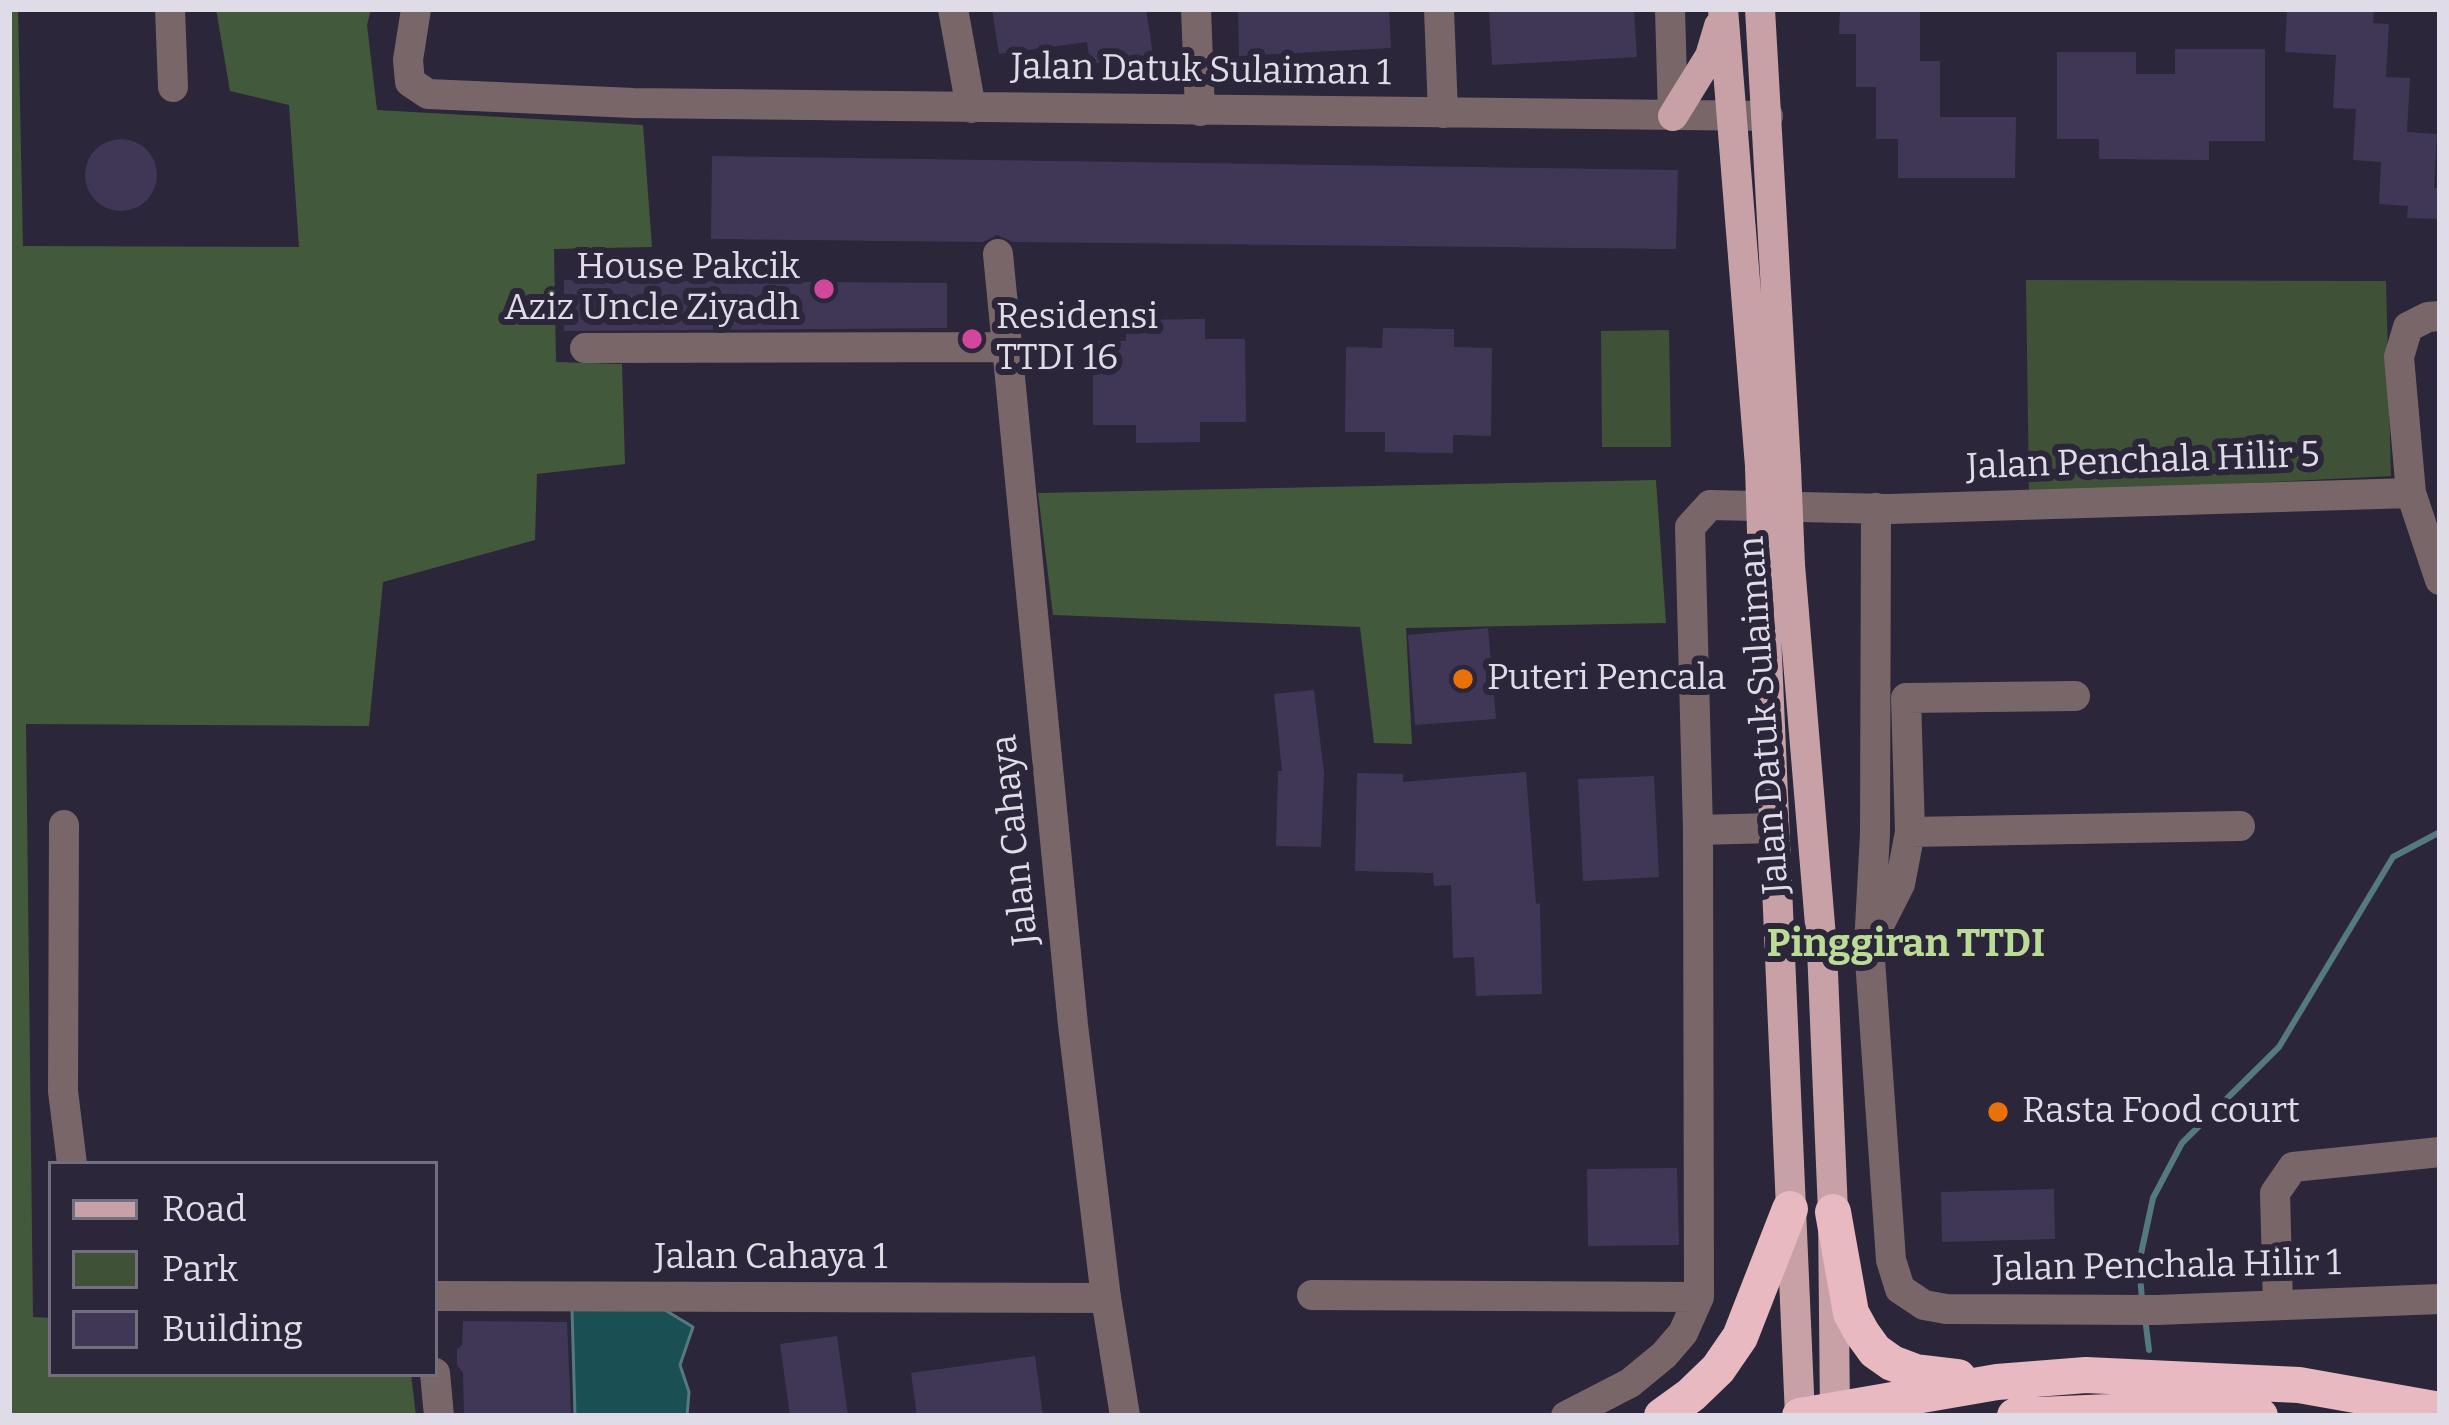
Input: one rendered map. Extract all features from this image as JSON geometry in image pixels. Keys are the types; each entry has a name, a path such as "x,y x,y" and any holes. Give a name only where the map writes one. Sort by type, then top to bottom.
{"highway":[{"path":"1661,1416 1691,1396 1740,1337 1790,1209"},
{"path":"1833,1213 1851,1313 1875,1351 1892,1364 1916,1372 1997,1382"},
{"path":"1823,1413 1997,1382 2086,1375 2234,1379 2363,1393 2440,1409"},
{"path":"1905,1416 1946,1390"},
{"path":"2014,1416 2134,1411 2260,1416"}],"main road":[{"name":"Jalan Datuk Sulaiman","path":"1760,9 1768,116 1777,565 1774,828 1790,1209 1823,1413"},
{"name":"Jalan Datuk Sulaiman","path":"1723,10 1773,467"},
{"path":"1673,116 1710,56 1723,10"},
{"name":"Jalan Datuk Sulaiman","path":"1777,565 1822,949 1833,1213 1823,1413"}],"street":[{"path":"170,9 172,87"},
{"name":"Jalan Datuk Sulaiman 1","path":"416,9 407,60 410,82 428,94 633,103 1768,116"},
{"path":"953,9 971,108"},
{"path":"1196,9 1200,111"},
{"path":"1439,9 1443,113"},
{"path":"1670,9 1673,116"},
{"name":"Jalan Cahaya","path":"998,254 1073,1024 1125,1416"},
{"path":"2437,562 2411,493 2399,357 2408,327 2428,316 2440,316"},
{"path":"585,348 1007,346"},
{"name":"Jalan Penchala Hilir 5","path":"1876,508 2411,493"},
{"path":"1566,1416 1630,1383 1664,1355 1683,1333 1700,1297 1698,830 1690,526 1710,505 1876,508 1875,834 1869,945"},
{"path":"1869,945 1900,884 1910,832 1906,698 2075,696"},
{"path":"64,825 63,1091 72,1161"},
{"path":"1910,832 2240,826"},
{"path":"1698,830 1774,828"},
{"path":"1822,949 1869,945"},
{"name":"Jalan Penchala Hilir 1","path":"1869,945 1891,1260 1900,1289 1924,1305 2141,1310 2440,1299"},
{"path":"2278,1304 2275,1192 2293,1167 2440,1152"},
{"path":"1312,1295 1700,1297"},
{"name":"Jalan Cahaya 1","path":"438,1296 1106,1298"},
{"path":"435,1377 439,1416"}],"green space":[{"path":"2026,280 2386,281 2391,476 2029,494"},
{"path":"1669,330 1671,447 1602,447 1601,331"}],"shaded area":[{"path":"9,9 18,9 23,246 299,247 289,105 230,91 216,9 371,9 367,25 377,110 643,125 652,247 554,249 556,362 622,364 625,464 537,474 535,540 383,582 369,726 26,724 33,1317 48,1318 48,1377 411,1377 416,1416 9,1416"},
{"path":"1656,480 1666,623 1406,628 1412,744 1374,743 1360,627 1053,615 1038,493"},
{"path":"660,1307 693,1327 680,1365 689,1392 687,1416 575,1416 572,1309"}],"building":[{"path":"992,9 1146,9 1153,54 1090,64 1087,42 999,54"},
{"path":"1238,9 1389,9 1391,48 1239,56"},
{"path":"1489,9 1634,9 1637,57 1492,65"},
{"path":"1840,9 1920,9 1920,61 1940,61 1940,117 2016,117 2015,178 1898,178 1898,139 1876,139 1876,87 1856,87 1856,34 1839,34"},
{"path":"2287,9 2374,9 2373,23 2389,24 2386,77 2410,78 2407,132 2437,134 2434,188 2440,188 2440,219 2407,218 2408,206 2379,204 2381,162 2353,160 2356,109 2333,108 2336,55 2285,52"},
{"path":"2175,49 2265,49 2265,141 2209,141 2209,160 2099,159 2099,139 2057,139 2057,52 2136,52 2136,74 2175,74"},
{"path":"121,139 146,150 157,175 146,200 121,211 96,200 85,175 96,150"},
{"path":"712,156 1678,170 1676,249 1013,242 997,235 983,242 711,239"},
{"path":"564,280 947,283 947,328 564,331"},
{"path":"1205,319 1205,339 1245,339 1246,422 1200,422 1200,442 1136,443 1136,425 1093,425 1093,341 1126,341 1126,320"},
{"path":"1383,328 1454,329 1454,347 1492,348 1491,436 1453,435 1453,453 1385,452 1385,432 1345,432 1346,347 1382,348"},
{"path":"1488,628 1496,719 1415,725 1408,635"},
{"path":"1314,690 1324,773 1321,847 1276,846 1278,771 1282,771 1274,694"},
{"path":"1526,772 1536,904 1540,903 1542,994 1476,996 1474,957 1453,958 1451,885 1434,886 1433,873 1355,871 1357,773 1403,774 1403,782"},
{"path":"1654,776 1659,877 1583,881 1578,779"},
{"path":"1677,1168 1679,1245 1588,1246 1587,1169"},
{"path":"2054,1189 2055,1239 1942,1242 1941,1192"},
{"path":"463,1321 567,1322 571,1416 464,1416 463,1373 457,1365"},
{"path":"837,1336 848,1416 790,1416 780,1344"},
{"path":"1035,1356 1043,1416 917,1416 911,1373"}],"waterway":[{"path":"2142,1299 2139,1263 2153,1198 2182,1143 2279,1047 2393,857 2440,832"},
{"path":"2145,1318 2149,1350"}],"place":[{"name":"House Pakcik Aziz Uncle Ziyadh","path":"824,289"},
{"name":"Residensi TTDI 16","path":"972,339"},
{"name":"Puteri Pencala","path":"1463,679"},
{"name":"Rasta Food court","path":"1998,1112"}],"district":[{"name":"Pinggiran TTDI","path":"1906,945"}]}
